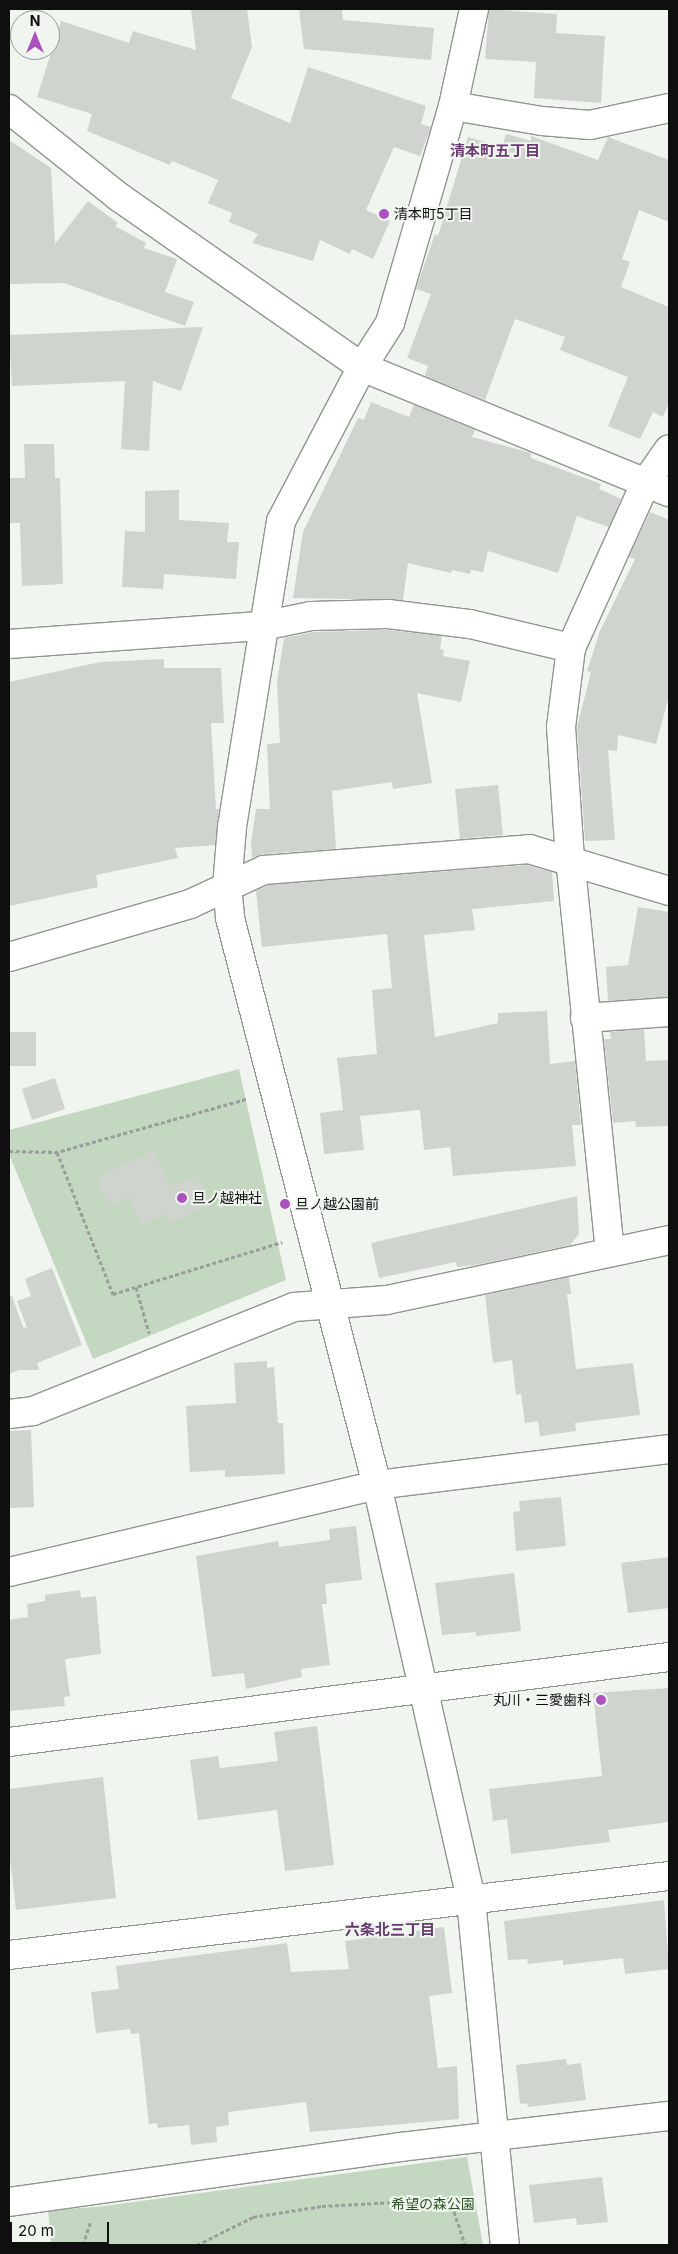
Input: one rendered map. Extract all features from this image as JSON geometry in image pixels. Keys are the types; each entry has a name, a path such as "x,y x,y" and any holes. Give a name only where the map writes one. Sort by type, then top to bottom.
{"street":[{"path":"474,9 453,106 390,323 362,367 281,521 232,828 227,887 230,918 273,1092 312,1233 377,1485 471,1900 505,2245"},
{"path":"453,106 542,121 590,125 669,108"},
{"path":"9,108 119,197 362,367 658,487"},
{"path":"610,1252 570,859 561,727 571,648 658,487 669,449"},
{"path":"9,644 263,626 311,616 388,614 470,624 571,648"},
{"path":"9,957 190,904 264,870 529,849 570,859 669,891"},
{"path":"585,1018 669,1012"},
{"path":"9,1414 33,1411 158,1363 294,1306 330,1306 387,1300 669,1240"},
{"path":"9,1572 377,1485 669,1449"},
{"path":"9,1742 669,1657"},
{"path":"9,1955 669,1876"},
{"path":"9,2202 494,2136 669,2116"}],"path":[{"path":"9,1151 57,1152 273,1092"},
{"path":"57,1152 114,1294 312,1233"},
{"path":"136,1287 158,1363"},
{"path":"197,2245 253,2217 322,2206 450,2199 465,2245"},
{"path":"83,2245 94,2215"}],"green space":[{"path":"239,1069 286,1280 93,1359 9,1154 9,1130"},
{"name":"希望の森公園","path":"467,2157 483,2245 51,2245 48,2210 97,2207"}],"building":[{"path":"191,9 247,9 252,47 231,98 290,123 308,67 426,106 421,124 431,127 420,156 394,147 366,210 390,221 373,259 352,249 350,254 320,240 313,261 252,243 258,234 229,222 232,213 208,203 218,180 172,161 170,165 87,131 92,114 37,97 49,60 60,60 61,21 129,43 133,31 196,50"},
{"path":"299,9 342,9 343,20 434,28 431,60 304,49"},
{"path":"489,9 557,14 556,33 605,36 601,103 534,98 536,62 485,59"},
{"path":"506,134 531,141 531,136 598,160 608,137 669,160 669,222 639,210 622,259 630,262 621,287 669,307 669,402 663,417 653,412 640,439 608,426 628,377 560,350 565,337 515,319 485,400 425,376 428,366 407,358 431,294 416,289 435,234 438,236 468,137 502,147"},
{"path":"9,140 51,168 55,244 88,201 118,223 115,226 146,243 144,248 177,259 165,292 194,302 185,326 64,283 9,284"},
{"path":"203,327 181,391 153,381 149,451 121,449 125,381 12,386 9,335"},
{"path":"371,402 409,417 414,405 475,430 472,437 531,453 531,458 601,484 599,489 621,499 609,527 577,516 558,573 488,551 483,572 471,570 470,574 452,570 451,573 408,563 403,600 293,598 303,532 358,418 364,420"},
{"path":"24,444 54,444 55,478 60,478 63,584 22,586 20,523 10,523 9,478 25,478"},
{"path":"179,490 179,520 229,523 227,542 239,542 236,579 164,574 163,589 122,587 125,531 145,532 145,491"},
{"path":"650,512 669,520 669,696 656,744 618,735 617,751 608,750 615,840 585,841 577,727 591,672 587,671 600,631 635,559 629,557"},
{"path":"387,630 442,636 440,649 444,650 443,656 470,661 461,702 417,693 432,783 393,789 392,782 332,791 336,849 263,854 252,858 251,843 256,809 270,809 267,744 280,743 277,682 284,638 313,632"},
{"path":"164,659 164,668 221,668 224,723 211,723 216,809 219,809 215,845 175,848 178,858 96,875 98,887 9,906 9,682 100,662"},
{"path":"498,785 503,835 460,839 455,789"},
{"path":"527,865 552,872 554,901 472,909 475,930 424,935 435,1037 498,1023 498,1013 547,1011 550,1064 575,1061 581,1125 572,1125 576,1166 453,1176 450,1147 424,1150 420,1110 360,1116 364,1150 324,1154 320,1113 343,1110 337,1058 377,1054 372,990 392,988 387,934 262,947 256,891 268,885"},
{"path":"638,907 669,912 669,997 608,1001 606,967 628,965"},
{"path":"644,1029 646,1061 669,1060 669,1126 636,1127 635,1121 613,1123 604,1039 611,1039 610,1032"},
{"path":"9,1032 36,1032 36,1066 9,1066"},
{"path":"55,1078 65,1109 32,1120 22,1089"},
{"path":"153,1151 170,1187 196,1175 210,1204 170,1223 166,1214 141,1225 129,1197 110,1206 96,1178"},
{"path":"577,1196 579,1234 570,1245 481,1264 457,1267 456,1262 379,1278 371,1243"},
{"path":"52,1268 82,1345 37,1363 39,1370 19,1370 9,1374 9,1296 12,1296 23,1327 27,1328 17,1301 31,1296 25,1279"},
{"path":"569,1277 571,1294 567,1294 576,1369 633,1363 640,1415 575,1423 576,1431 540,1436 538,1421 525,1423 521,1394 516,1395 512,1360 493,1363 485,1295"},
{"path":"267,1361 267,1368 274,1367 278,1423 283,1423 285,1474 225,1477 225,1470 190,1472 186,1406 236,1403 234,1363"},
{"path":"31,1430 34,1507 9,1508 9,1431"},
{"path":"561,1497 566,1546 516,1551 513,1512 520,1511 519,1501"},
{"path":"356,1526 362,1580 325,1584 327,1604 322,1604 330,1665 301,1669 302,1677 246,1689 244,1673 212,1677 196,1556 278,1541 279,1547 330,1540 329,1529"},
{"path":"669,1557 669,1608 628,1613 621,1563"},
{"path":"514,1573 521,1631 476,1636 476,1632 442,1635 435,1583"},
{"path":"80,1590 81,1598 96,1596 101,1654 65,1659 70,1696 64,1697 65,1706 9,1711 9,1620 28,1617 27,1604 45,1601 45,1595"},
{"path":"669,1688 669,1822 608,1830 610,1842 511,1854 507,1819 493,1821 489,1789 602,1776 593,1693"},
{"path":"317,1726 334,1865 285,1871 277,1810 198,1820 190,1760 218,1756 220,1768 278,1761 274,1732"},
{"path":"103,1777 116,1898 16,1910 9,1850 9,1789"},
{"path":"664,1900 669,1969 625,1974 623,1958 563,1965 563,1960 528,1964 527,1959 508,1960 504,1921"},
{"path":"444,1927 452,1993 429,1996 438,2068 457,2066 459,2119 310,2132 306,2102 228,2112 229,2125 216,2127 217,2142 191,2145 189,2125 158,2128 157,2123 149,2124 139,2033 131,2034 130,2029 96,2033 91,1992 119,1989 116,1966 287,1943 291,1972 349,1969 345,1941"},
{"path":"566,2059 567,2065 581,2063 586,2100 528,2107 527,2103 520,2104 516,2065"},
{"path":"602,2177 608,2222 577,2225 576,2218 534,2223 529,2185"}],"place":[{"name":"清本町5丁目","path":"384,214"},
{"name":"旦ノ越神社","path":"182,1198"},
{"name":"旦ノ越公園前","path":"285,1204"},
{"name":"丸川・三愛歯科","path":"601,1700"}],"district":[{"name":"清本町五丁目","path":"495,151"},
{"name":"六条北三丁目","path":"390,1930"}]}
